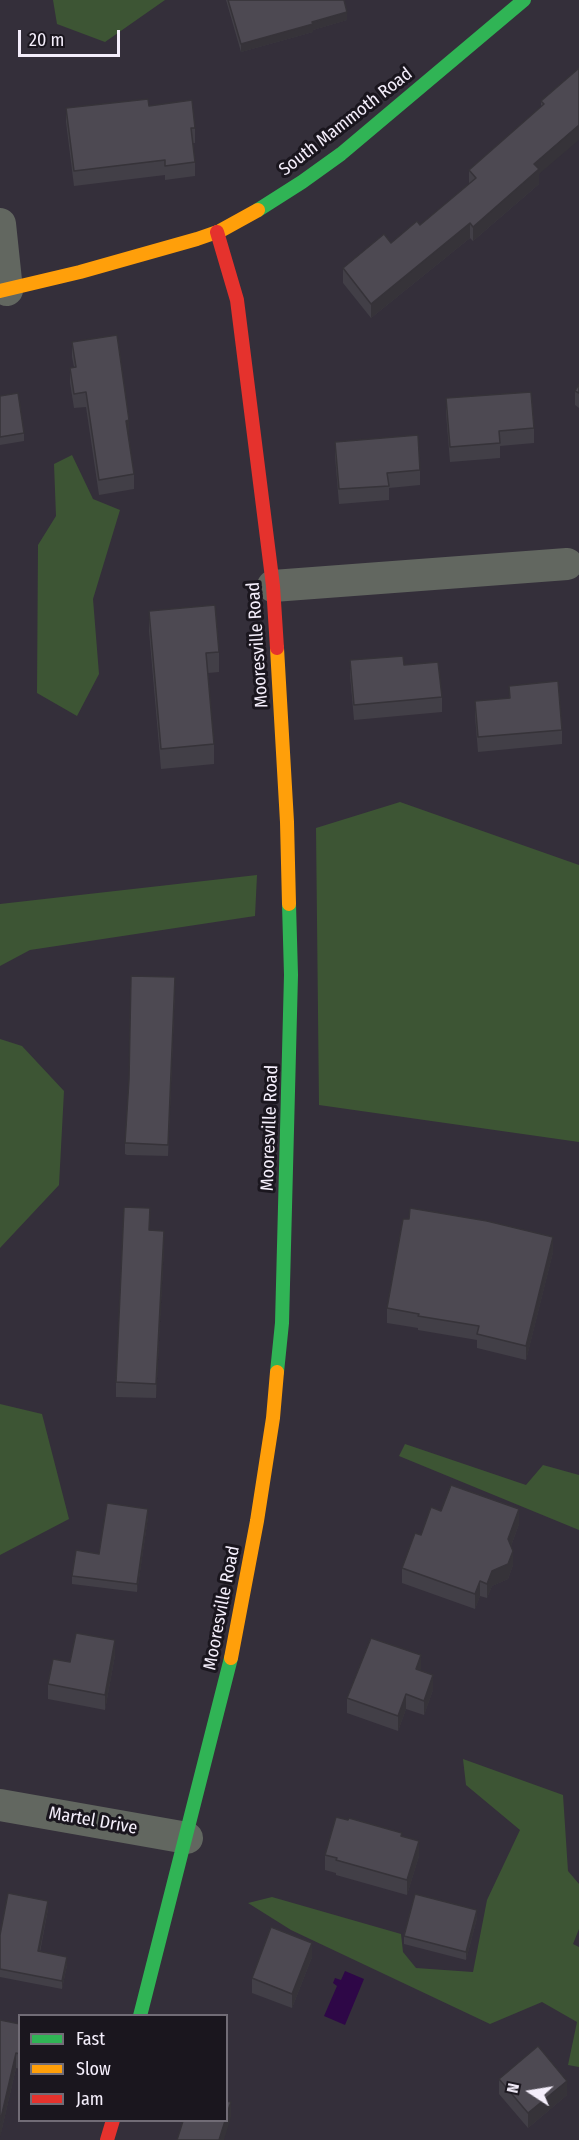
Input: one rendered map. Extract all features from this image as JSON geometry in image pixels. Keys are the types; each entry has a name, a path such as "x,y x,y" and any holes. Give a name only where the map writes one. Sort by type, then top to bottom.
{"street":[{"name":"South Mammoth Road","path":"4,291 127,259 218,232 263,207 314,175 524,0"},
{"path":"0,224 4,291"},
{"name":"Mooresville Road","path":"141,2014 235,1643 273,1418 282,1323 291,975 288,822 273,586 237,300 218,232"},
{"path":"273,586 567,564"},
{"name":"Martel Drive","path":"0,1805 187,1838"},
{"path":"107,2140 112,2122"}],"green space":[{"path":"53,0 165,0 105,42 57,24"},
{"path":"72,455 93,499 120,510 93,599 99,674 77,716 37,693 38,545 56,516 54,464"},
{"path":"400,802 579,865 579,1142 319,1105 316,828"},
{"path":"257,875 255,916 30,950 0,966 0,904"},
{"path":"0,1039 22,1046 64,1091 59,1185 0,1248"},
{"path":"0,1404 42,1414 69,1519 0,1555"},
{"path":"405,1444 526,1485 543,1465 579,1475 579,1530 399,1456"},
{"path":"463,1759 563,1795 568,1871 579,1884 579,1929 573,1944 579,1947 579,2067 568,2065 577,2022 542,2002 490,2024 291,1930 248,1903 272,1897 401,1934 403,1952 416,1968 473,1972 487,1900 520,1830 466,1785"}],"shaded area":[{"path":"345,1971 364,1979 345,2025 324,2016 337,1986 333,1983 335,1978 341,1980"}],"building":[{"path":"228,0 344,0 347,12 241,44"},
{"path":"579,68 579,125 534,164 539,169 473,227 470,223 371,304 343,268 384,234 391,243 417,221 420,225 476,178 469,170 544,104 541,101"},
{"path":"148,99 149,106 192,100 195,128 191,128 195,162 165,166 165,160 74,171 66,108"},
{"path":"117,335 134,474 99,480 86,392 74,394 70,368 76,367 72,342"},
{"path":"531,392 534,428 499,431 500,443 450,447 446,398"},
{"path":"18,393 24,433 0,437 0,396"},
{"path":"418,435 420,470 387,473 389,486 339,489 335,442"},
{"path":"215,605 219,652 206,653 214,744 161,749 149,611"},
{"path":"403,656 404,665 438,662 442,697 354,705 350,660"},
{"path":"558,681 562,730 478,737 475,701 510,698 509,686"},
{"path":"131,976 175,977 168,1145 125,1143"},
{"path":"124,1207 150,1208 149,1230 164,1231 156,1384 116,1382"},
{"path":"410,1208 487,1221 553,1237 526,1346 477,1334 479,1326 418,1316 419,1314 387,1308 403,1219 409,1219"},
{"path":"451,1485 519,1509 508,1539 513,1551 508,1564 492,1571 487,1584 480,1581 475,1594 402,1568 415,1533 421,1535 431,1507 441,1511"},
{"path":"107,1503 148,1509 137,1584 72,1576 76,1550 99,1554"},
{"path":"76,1633 115,1640 105,1695 48,1684 53,1659 70,1662"},
{"path":"371,1638 421,1655 416,1669 433,1675 424,1701 406,1694 398,1716 347,1698"},
{"path":"336,1817 348,1820 349,1818 402,1833 401,1836 419,1841 407,1880 325,1855"},
{"path":"8,1893 48,1901 38,1951 67,1957 62,1981 0,1969 0,1935"},
{"path":"415,1894 477,1910 466,1952 404,1936"},
{"path":"271,1927 312,1943 292,1994 252,1978"},
{"path":"0,2020 18,2024 18,2054 16,2053 0,2122"},
{"path":"538,2046 567,2081 528,2113 499,2079"},
{"path":"183,2122 225,2122 219,2140 177,2140"}],"traffic: fast":[{"path":"258,210 341,154 524,0"},
{"path":"277,1372 282,1323 291,975 289,904"},
{"path":"141,2014 231,1658"}],"traffic: slow":[{"path":"0,291 80,272 197,239 220,231 258,210"},
{"path":"277,648 287,822 289,904"},
{"path":"231,1658 257,1521 273,1418 277,1372"}],"traffic: jam":[{"path":"217,232 237,300 273,586 277,648"},
{"path":"107,2140 112,2122"}]}
